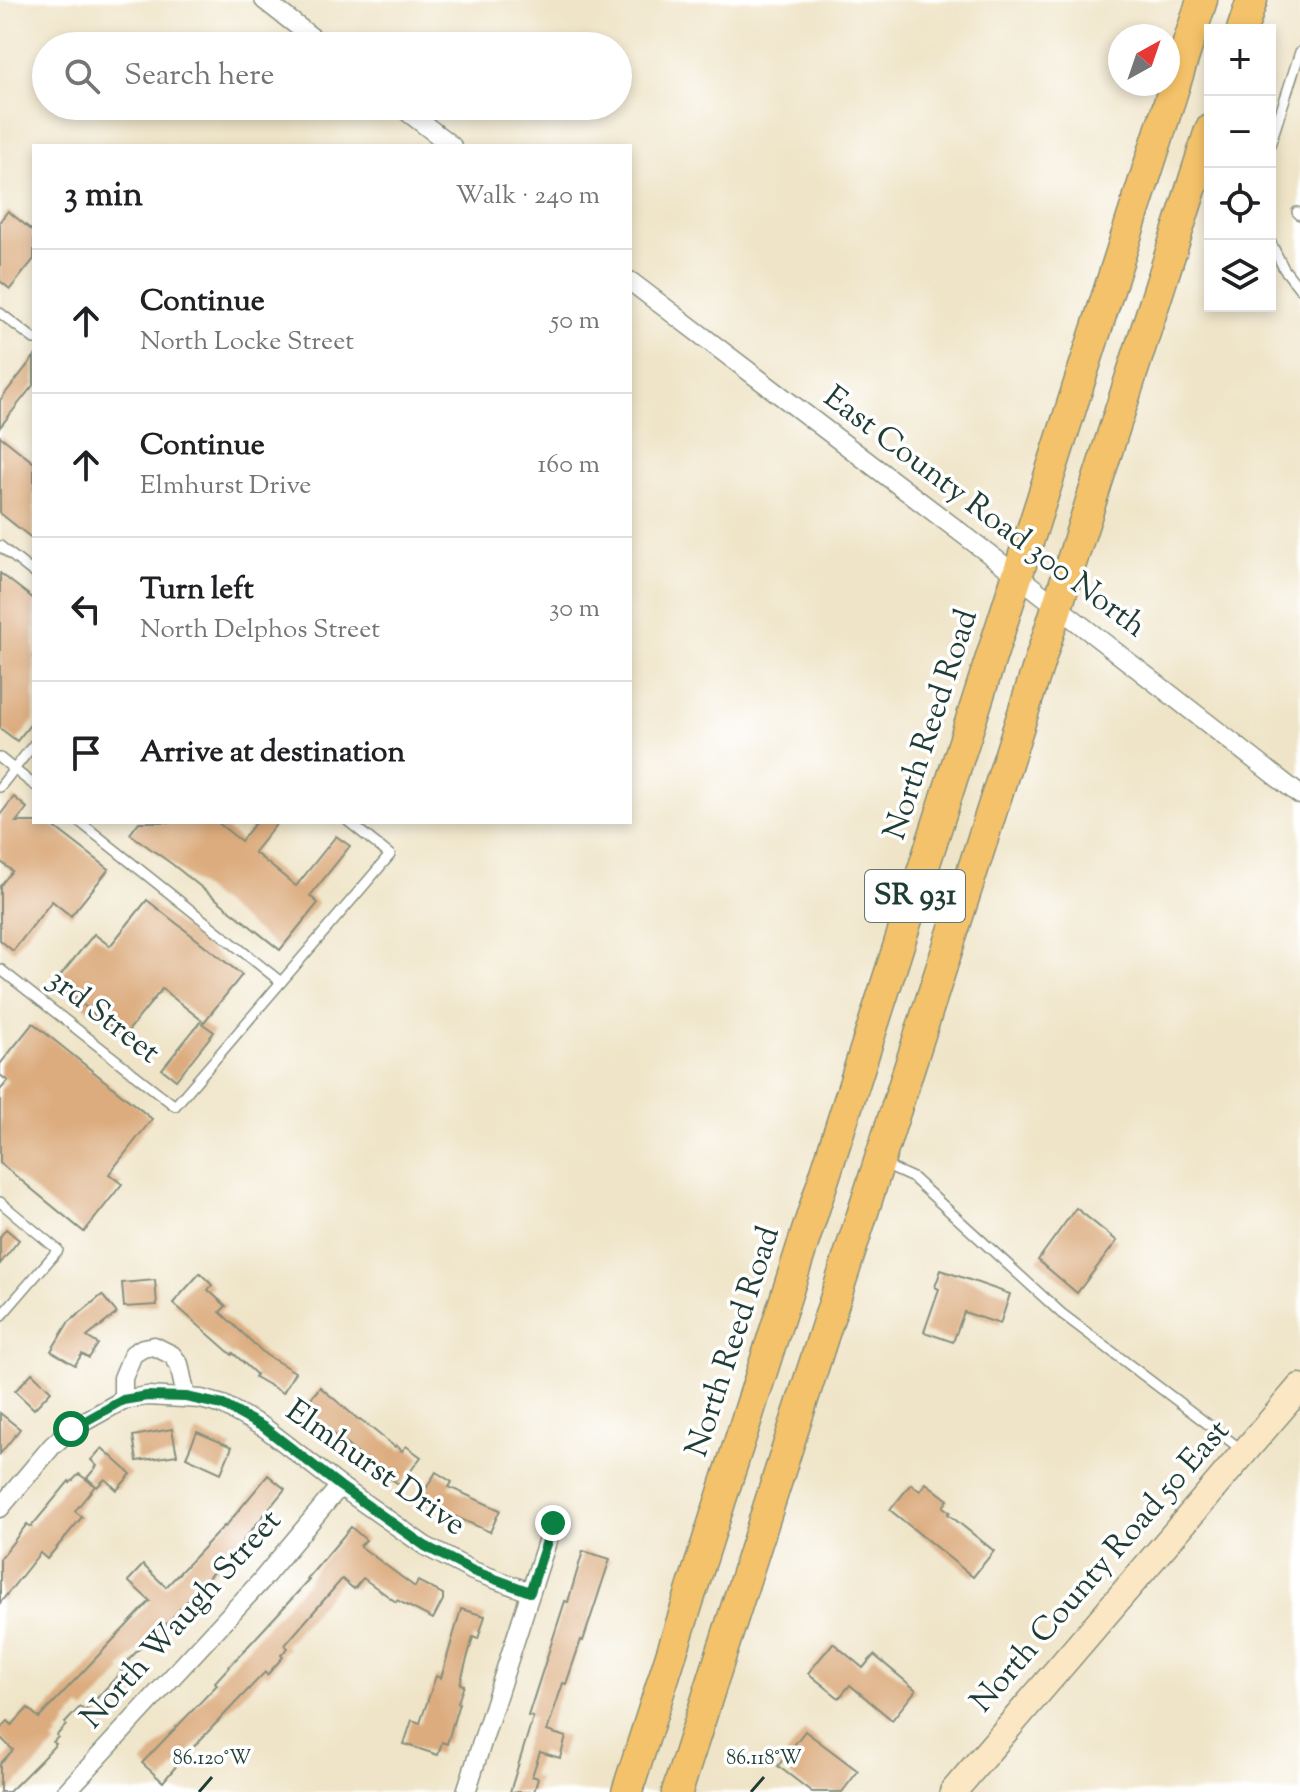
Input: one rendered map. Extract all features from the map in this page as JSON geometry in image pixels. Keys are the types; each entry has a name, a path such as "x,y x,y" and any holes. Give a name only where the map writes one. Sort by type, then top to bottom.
{"main road":[{"name":"North Reed Road","path":"627,1792 1202,0"},
{"path":"1244,24 1252,0"},
{"name":"SR 931","path":"677,1792 1204,149"}],"street":[{"path":"264,0 305,32"},
{"path":"418,120 449,144"},
{"name":"East County Road 300 North","path":"632,283 1300,795"},
{"path":"1,1504 71,1429 123,1400 123,1378 133,1354 143,1348 154,1346 172,1355 179,1364 186,1397"},
{"name":"North County Road 50 East","path":"953,1792 1300,1387"},
{"name":"Elmhurst Drive","path":"123,1400 147,1396 186,1397 223,1405 265,1428 425,1546 473,1571 530,1592"},
{"name":"North Waugh Street","path":"66,1792 260,1582 340,1486"},
{"path":"466,1792 553,1523"}],"lane":[{"path":"1276,126 1300,52"},
{"path":"1276,253 1300,289"},
{"path":"0,313 32,337"},
{"path":"0,546 32,571"},
{"path":"0,787 32,746"},
{"path":"0,758 32,783"},
{"path":"83,824 281,982 390,855 351,824"},
{"name":"3rd Street","path":"0,969 175,1106 281,982"},
{"path":"879,1163 913,1178 1061,1313 1244,1452"},
{"path":"0,1202 58,1250 0,1317"}],"building":[{"path":"8,211 32,230 32,262 10,289 0,281 0,221"},
{"path":"32,360 32,387 0,427 0,400"},
{"path":"0,436 32,461 32,538 0,513"},
{"path":"0,573 32,597 32,722 17,741 0,728"},
{"path":"14,797 27,808 16,822 51,824 109,869 71,916 52,901 13,951 0,940 0,886 12,871 0,861 0,815"},
{"path":"138,824 220,824 241,841 254,824 276,824 254,852 296,886 336,836 350,846 310,896 318,903 280,950 130,834"},
{"path":"147,900 242,975 204,1022 162,989 124,1036 56,981 94,934 110,946"},
{"path":"200,1022 214,1032 176,1080 162,1069"},
{"path":"33,1023 152,1119 109,1174 122,1184 84,1232 0,1163 0,1090 8,1081 0,1075 0,1064"},
{"path":"1076,1208 1117,1241 1077,1293 1038,1260"},
{"path":"6,1229 19,1240 0,1264 0,1237"},
{"path":"941,1270 1010,1294 1000,1324 964,1312 953,1342 924,1332 939,1289 935,1287"},
{"path":"200,1273 212,1285 208,1290 226,1306 220,1312 266,1355 295,1372 283,1393 255,1377 256,1374 233,1353 173,1303"},
{"path":"155,1280 157,1305 124,1307 122,1283"},
{"path":"102,1295 117,1313 87,1337 98,1344 89,1358 82,1354 75,1365 51,1351 68,1323"},
{"path":"32,1373 51,1391 34,1409 15,1391"},
{"path":"320,1387 395,1447 402,1451 406,1446 421,1457 400,1485 303,1408"},
{"path":"0,1413 20,1429 0,1454"},
{"path":"172,1429 177,1455 137,1461 133,1436"},
{"path":"197,1432 232,1447 221,1473 186,1457"},
{"path":"102,1448 131,1474 117,1490 105,1479 97,1487 87,1478 97,1466 91,1460"},
{"path":"436,1472 452,1482 449,1487 500,1510 490,1532 420,1499"},
{"path":"79,1474 95,1486 75,1511 82,1517 47,1559 40,1553 0,1603 0,1559 27,1524 31,1527 69,1481"},
{"path":"268,1475 285,1489 226,1561 120,1669 122,1671 85,1711 80,1707 65,1723 53,1742 56,1744 41,1760 9,1792 0,1792 0,1764 13,1750 0,1737 0,1729 8,1721 12,1725 28,1708 39,1718 150,1601 128,1581 143,1565 166,1587 225,1527"},
{"path":"926,1483 948,1500 943,1507 950,1512 948,1514 994,1551 973,1577 890,1510 911,1484 920,1491"},
{"path":"351,1527 366,1540 360,1546 415,1587 418,1581 443,1594 433,1619 396,1602 363,1578 354,1589 342,1579 285,1645 288,1648 281,1655 283,1657 267,1675 265,1672 163,1782 142,1763 217,1685 215,1682 309,1580"},
{"path":"583,1551 610,1559 583,1641 566,1684 563,1683 547,1731 566,1737 560,1758 540,1752 532,1776 538,1778 534,1792 510,1792 533,1717 528,1716"},
{"path":"461,1609 485,1616 478,1639 473,1637 460,1684 464,1685 447,1744 442,1742 438,1755 404,1744 412,1720 420,1723 436,1676 441,1678"},
{"path":"833,1643 863,1668 874,1655 916,1690 892,1720 850,1685 839,1698 808,1673"},
{"path":"805,1731 858,1771 842,1792 812,1792 778,1766"}],"route":[{"path":"71,1429 123,1400 147,1396 186,1397 223,1405 265,1428 425,1546 473,1571 530,1592 553,1523"}]}
